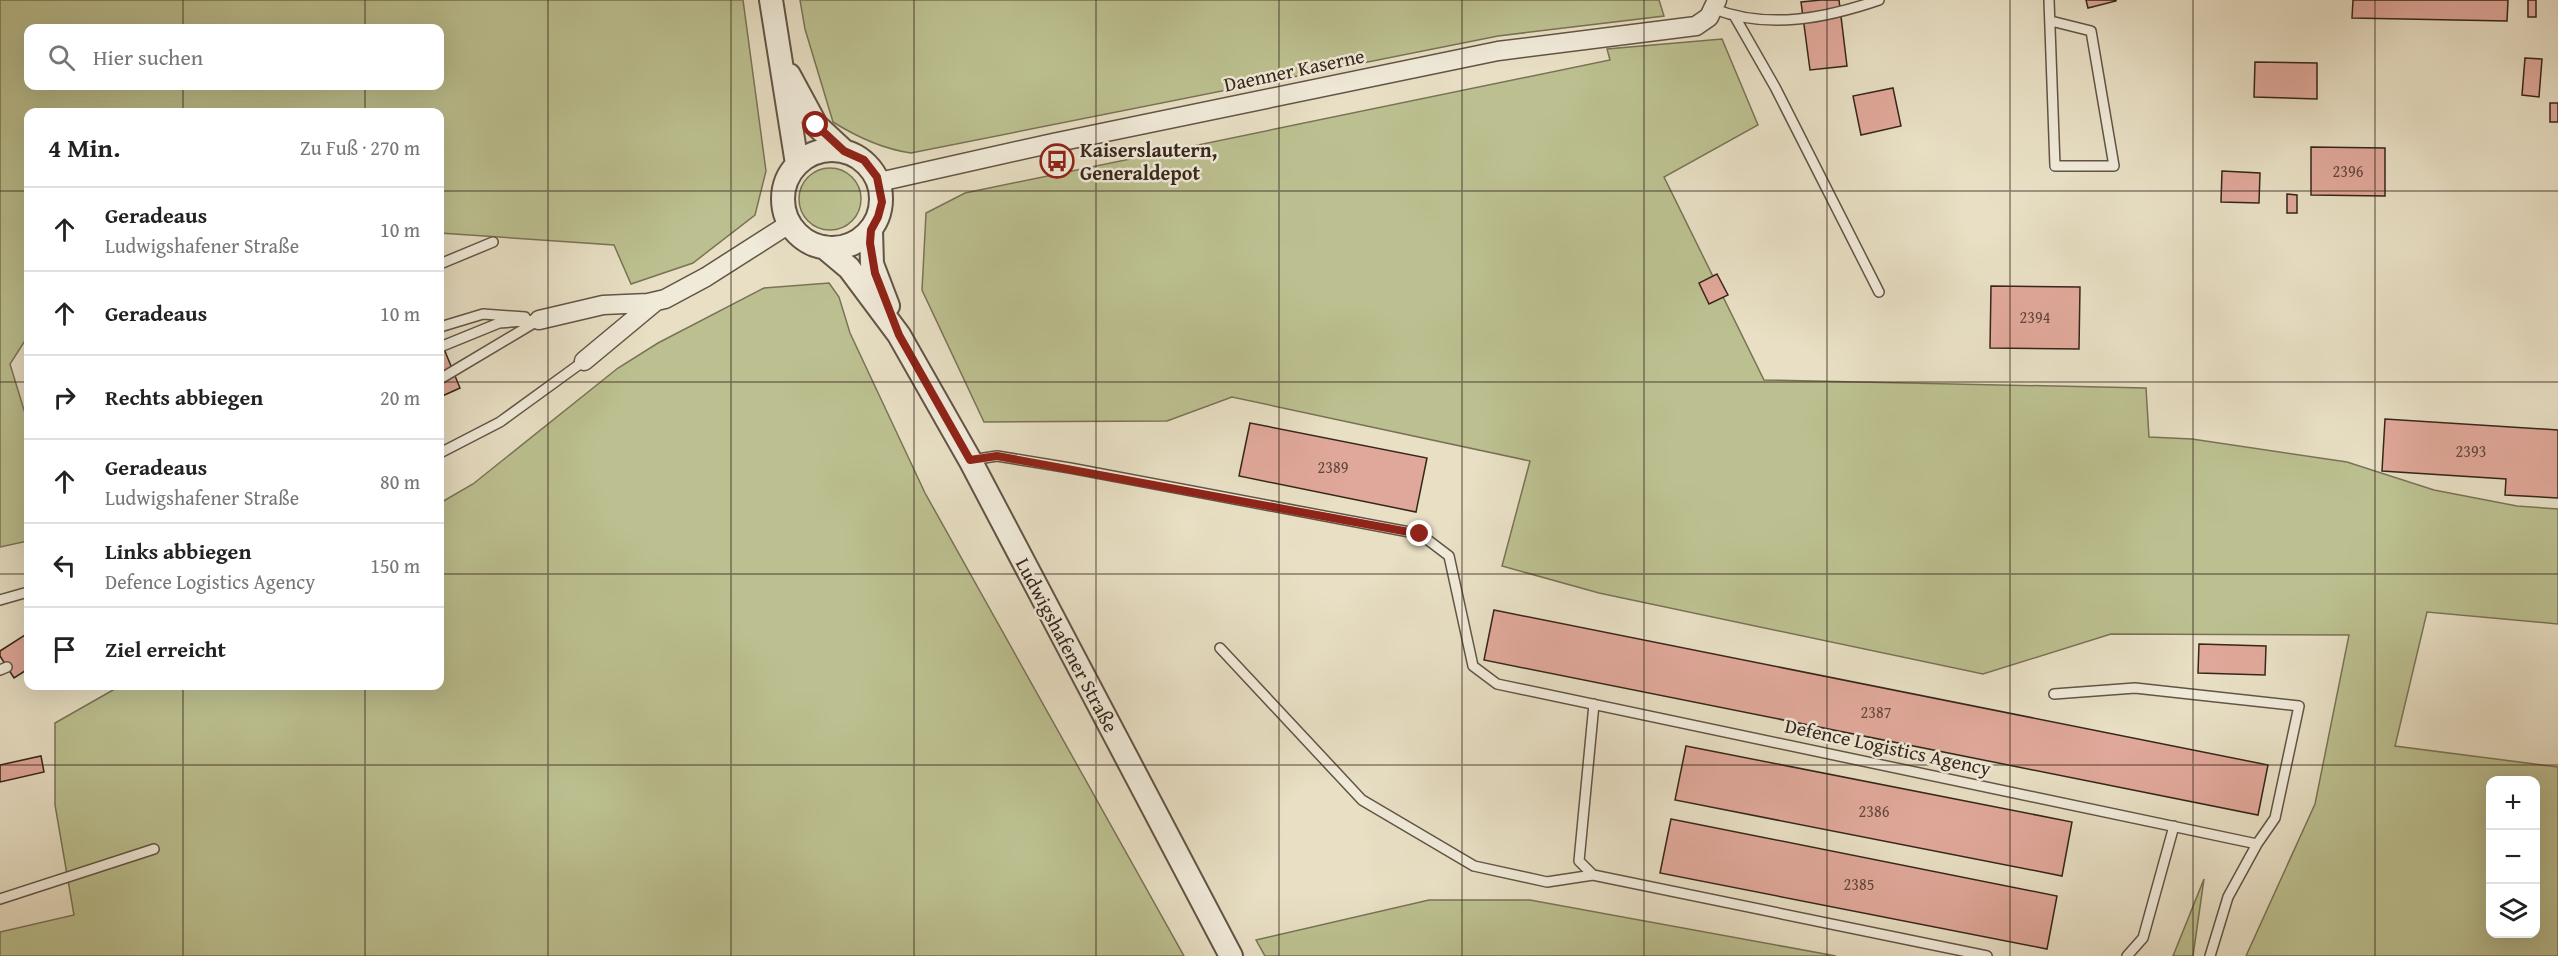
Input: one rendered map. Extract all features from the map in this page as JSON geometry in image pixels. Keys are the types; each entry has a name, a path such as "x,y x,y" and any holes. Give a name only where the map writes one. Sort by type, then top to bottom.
{"street":[{"path":"771,0 783,63 797,164"},
{"name":"Daenner Kaserne","path":"879,182 1478,54 1570,40 1696,26 1709,17 1716,4"},
{"path":"783,63 816,125 844,151 864,160 879,182 881,207 871,230 850,245 824,248 804,239 789,224 783,207 784,189 797,164 822,150 844,151"},
{"path":"584,361 655,302 706,277 789,224"},
{"name":"Ludwigshafener Straße","path":"871,230 872,264 899,335"},
{"name":"Ludwigshafener Straße","path":"824,248 849,268 899,335 970,460 1231,956"},
{"path":"539,320 603,306 655,302"}],"lane":[{"name":"Daenner Kaserne","path":"1716,4 1735,17 1788,21 1837,14 1879,0"},
{"path":"2049,0 2055,166 2114,166 2091,31 2051,21"},
{"path":"1735,17 1775,87 1879,292"},
{"path":"444,262 493,242"},
{"path":"444,324 492,313 539,320"},
{"path":"444,345 499,323 539,320"},
{"path":"444,377 539,320"},
{"path":"444,451 500,422 584,361"},
{"name":"Defence Logistics Agency","path":"970,460 997,456 1049,464 1420,534 1449,556 1473,666 1497,684 2258,844"},
{"path":"0,600 24,593"},
{"path":"1220,648 1362,800 1474,866 1547,882 1593,875 1987,956"},
{"path":"2054,694 2134,688 2299,706 2275,818 2228,897 2210,956"},
{"path":"1593,875 1579,861 1594,704"},
{"path":"2127,956 2143,938 2174,826"},
{"path":"0,899 154,849"}],"green space":[{"path":"0,0 743,0 766,171 755,215 693,263 631,284 614,245 444,233 444,108 24,108 24,342 10,364 24,410 24,542 0,547"},
{"path":"800,0 1659,0 1664,16 1498,36 911,153 870,142 833,122 805,29"},
{"path":"1722,39 1758,125 1664,177 1764,380 2146,388 2149,437 2192,439 2347,462 2434,490 2517,506 2558,509 2558,624 2427,612 2395,746 2558,767 2558,956 2246,956 2315,804 2349,635 2111,634 1983,674 1599,593 1502,566 1530,461 1232,397 1167,421 984,422 922,290 926,213 965,193 1610,60 1607,49"},
{"path":"830,168 852,177 861,199 852,221 830,230 808,221 799,199 808,177"},
{"path":"829,283 839,297 850,333 925,493 1184,956 0,956 0,932 74,915 55,805 55,723 113,690 444,690 444,501 473,484 618,368 658,343 764,288"},
{"path":"2204,879 2193,956 2173,956"},
{"path":"1429,900 1530,900 1836,956 1265,956 1256,940"}],"building":[{"path":"1839,0 1847,66 1810,70 1801,2"},
{"path":"2086,0 2116,0 2116,1 2088,8"},
{"path":"2353,0 2508,0 2507,21 2352,18"},
{"path":"2528,0 2536,0 2536,17 2528,17"},
{"path":"2525,58 2542,59 2539,97 2522,95"},
{"path":"2255,62 2317,63 2317,99 2254,97"},
{"path":"1893,88 1901,126 1861,135 1853,96"},
{"path":"2550,103 2558,103 2558,122 2550,122"},
{"path":"2311,147 2385,148 2385,196 2311,195"},
{"path":"2222,171 2260,173 2259,203 2221,202"},
{"path":"2287,194 2297,195 2297,213 2287,213"},
{"path":"1717,274 1728,295 1709,304 1699,283"},
{"path":"1991,286 2080,287 2079,349 1990,348"},
{"path":"444,349 460,388 444,395"},
{"path":"2385,419 2558,430 2558,498 2505,495 2506,479 2382,471"},
{"path":"1250,423 1427,458 1416,512 1239,476"},
{"path":"1494,610 2268,765 2258,815 1484,660"},
{"path":"24,636 24,672 14,678 0,656 0,651"},
{"path":"2199,644 2266,646 2265,675 2198,673"},
{"path":"1686,746 2072,822 2062,876 1675,800"},
{"path":"41,756 44,772 0,782 0,765"},
{"path":"1671,819 2057,896 2047,949 1660,873"}],"place":[{"name":"Kaiserslautern, Generaldepot","path":"1057,161"}],"route":[{"path":"816,125 844,151 864,160 877,177 882,202 871,230 872,264 899,335 970,460 982,456 997,456 1070,468 1420,534"}]}
